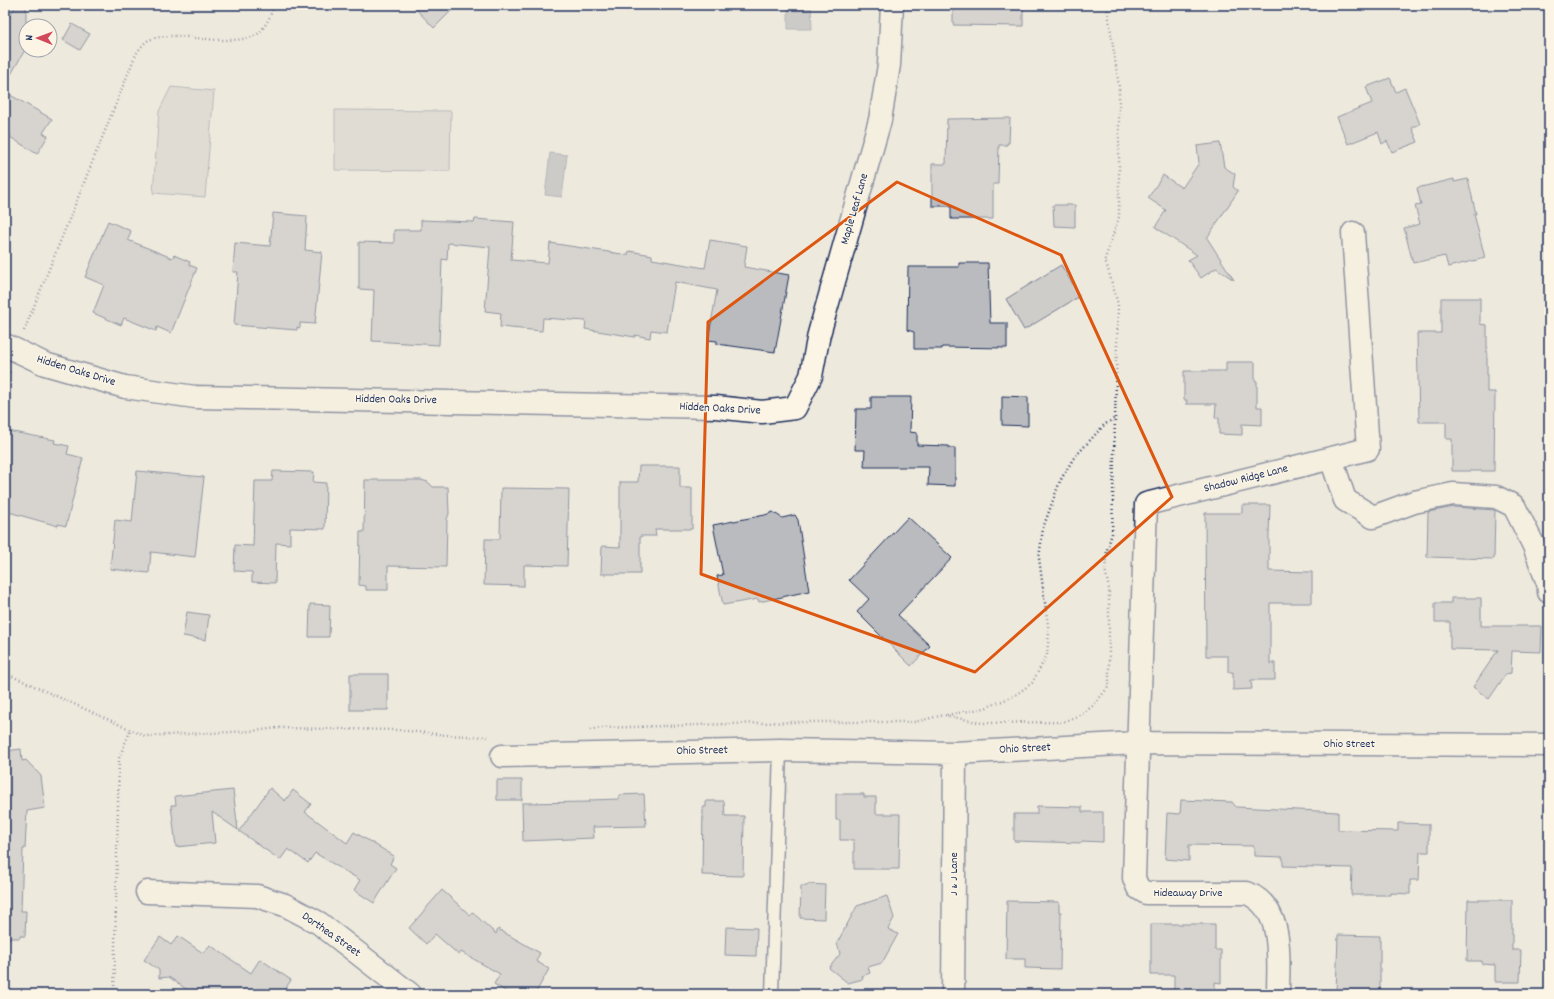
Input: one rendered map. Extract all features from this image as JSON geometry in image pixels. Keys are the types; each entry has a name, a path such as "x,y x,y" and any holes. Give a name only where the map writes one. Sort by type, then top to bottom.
{"street":[{"name":"Maple Leaf Lane","path":"796,408 811,376 819,334 880,120 889,65 892,5"},
{"name":"Shadow Ridge Lane","path":"1137,743 1146,504 1368,449 1353,233"},
{"name":"Hidden Oaks Drive","path":"12,348 45,364 125,387 195,397 716,407 762,412 796,408"},
{"path":"1331,458 1345,500 1373,517 1414,502 1453,494 1496,497 1514,506 1534,546 1548,583 1549,592"},
{"name":"Ohio Street","path":"499,746 955,753 1137,743 1549,745"},
{"name":"Hideaway Drive","path":"1137,743 1134,878 1138,888 1146,893 1247,893 1257,897 1271,913 1275,928 1278,953 1278,994"},
{"name":"J & J Lane","path":"953,994 955,753"},
{"name":"Dorthea Street","path":"147,892 257,896 285,905 318,923 410,994"}],"lane":[{"path":"772,994 780,750"}],"path":[{"path":"5,384 12,348 24,331 136,54 148,40 159,37 170,36 238,40 251,38 259,33 268,21 274,5"},
{"path":"944,715 982,723 1063,722 1082,714 1094,705 1108,686 1109,590 1105,569 1106,550 1112,534 1118,304 1106,259 1119,217 1119,87 1107,5"},
{"path":"586,732 600,728 772,723 914,722 985,708 1014,696 1032,683 1047,655 1049,633 1039,558 1043,528 1060,481 1073,459 1104,425 1116,418"},
{"path":"5,673 145,736 253,732 278,728 398,730 446,735 499,746"},
{"path":"114,994 119,758 131,729"}],"highlighted area":[{"path":"897,182 1061,255 1172,497 975,672 701,574 708,322"}],"shaded area":[{"path":"788,5 811,5 812,29 788,29"},
{"path":"171,87 214,91 205,197 153,193 159,111"},
{"path":"335,110 451,111 450,171 335,170"},
{"path":"550,153 567,155 562,197 545,195"},
{"path":"1061,265 1080,296 1024,330 1006,299"}],"building":[{"path":"16,5 26,5 26,18 18,18 18,58 20,58 5,85 5,25"},
{"path":"412,5 457,5 434,28"},
{"path":"953,5 1023,5 1023,26 953,25"},
{"path":"72,24 90,34 80,50 63,40"},
{"path":"1390,78 1396,92 1405,88 1420,124 1412,128 1418,142 1392,152 1387,141 1382,144 1378,132 1348,144 1337,117 1372,103 1366,87"},
{"path":"5,92 52,119 43,133 48,136 37,154 10,137 11,135 5,131"},
{"path":"1010,118 1009,143 1007,143 1007,145 999,145 998,184 993,184 993,219 951,219 951,206 932,206 932,164 946,164 947,119"},
{"path":"1220,143 1224,167 1235,174 1233,187 1238,191 1207,238 1234,280 1216,268 1201,278 1188,260 1197,255 1155,227 1166,210 1148,198 1163,175 1182,188 1199,163 1197,146"},
{"path":"1454,179 1454,182 1468,179 1476,214 1474,214 1485,258 1448,267 1445,256 1413,263 1404,228 1420,224 1415,206 1421,205 1417,188"},
{"path":"1053,205 1075,205 1075,227 1054,226"},
{"path":"273,213 307,216 305,250 322,252 315,324 300,323 300,328 297,327 297,330 234,325 238,272 233,272 235,243 270,246"},
{"path":"475,219 514,222 511,260 548,263 550,243 628,255 629,251 652,255 652,259 705,268 710,240 747,246 744,267 789,275 775,352 717,344 717,341 708,340 717,290 675,282 667,332 651,330 650,338 585,329 586,321 543,318 542,331 500,327 501,313 485,311 490,247 448,243 447,260 442,259 439,345 372,341 374,290 359,289 359,242 394,243 394,230 421,230 421,220 474,222"},
{"path":"108,221 131,231 128,240 172,258 174,255 190,262 189,265 197,268 171,333 157,327 156,331 124,318 121,325 93,313 104,285 85,277"},
{"path":"959,263 988,263 990,323 1007,323 1007,348 942,347 942,349 914,349 914,332 907,330 908,267 959,267"},
{"path":"1441,298 1480,298 1480,324 1487,325 1487,392 1495,392 1494,471 1452,471 1452,439 1446,439 1446,422 1419,422 1417,333 1441,333"},
{"path":"1226,362 1255,362 1257,407 1262,407 1262,425 1242,424 1242,435 1219,434 1219,418 1215,418 1216,404 1186,404 1187,400 1184,400 1184,371 1226,371"},
{"path":"1002,396 1028,397 1028,426 1002,425"},
{"path":"871,397 911,397 910,432 917,433 917,445 949,446 949,448 955,448 955,486 928,485 929,467 864,467 865,450 855,450 856,409 871,409"},
{"path":"8,431 55,440 54,443 69,446 67,454 83,458 66,526 58,524 58,526 5,511 5,432"},
{"path":"639,466 680,466 680,488 692,488 692,529 655,529 656,536 640,536 640,574 601,574 602,546 620,547 620,482 638,482"},
{"path":"137,471 204,477 195,557 151,552 149,573 110,569 115,520 132,522"},
{"path":"273,471 314,472 313,482 326,483 325,529 290,528 290,544 276,543 275,583 252,582 252,572 234,571 235,545 253,546 255,481 272,481"},
{"path":"365,480 421,480 428,482 433,487 448,487 449,514 447,519 446,567 388,566 388,590 366,590 366,586 359,585 360,532 364,532"},
{"path":"501,488 569,489 567,566 524,565 524,586 484,585 485,539 500,539"},
{"path":"1242,505 1270,505 1269,571 1312,572 1312,603 1270,603 1270,663 1275,663 1275,680 1251,680 1252,689 1233,690 1233,672 1228,672 1228,656 1206,656 1205,513 1242,513"},
{"path":"1454,507 1495,510 1494,559 1427,557 1428,512"},
{"path":"773,512 782,518 795,515 798,520 809,591 759,602 758,599 723,605 717,576 723,575 713,525 765,515"},
{"path":"908,517 952,558 898,615 930,646 911,666 857,612 869,599 849,580"},
{"path":"1451,598 1481,598 1481,626 1542,626 1541,652 1512,651 1511,673 1506,674 1489,699 1473,687 1498,650 1450,649 1450,622 1435,622 1435,603 1451,603"},
{"path":"310,604 330,605 329,637 309,637"},
{"path":"187,612 209,615 206,640 183,636"},
{"path":"350,674 388,674 388,710 350,710"},
{"path":"21,749 22,761 26,760 41,776 45,808 27,811 25,849 23,849 21,911 26,911 25,936 20,936 20,938 5,938 5,751"},
{"path":"497,780 522,780 522,800 497,800"},
{"path":"270,788 285,801 293,790 311,804 305,812 347,843 354,832 394,856 390,864 396,868 374,903 354,890 360,880 315,853 308,863 288,849 280,860 239,831"},
{"path":"233,790 238,830 212,812 215,843 176,847 171,805 176,805 175,796"},
{"path":"644,794 646,826 593,827 594,838 523,841 522,803 590,802 590,800 619,799 619,795"},
{"path":"836,794 864,794 864,797 876,797 876,814 900,814 899,869 854,869 854,840 840,840 840,820 836,820"},
{"path":"1181,800 1232,802 1236,807 1338,812 1338,830 1398,831 1398,823 1429,824 1429,852 1420,852 1419,880 1410,880 1410,894 1390,893 1390,895 1351,895 1352,868 1283,866 1283,857 1254,856 1254,846 1189,845 1189,861 1165,859 1167,813 1180,814"},
{"path":"706,801 724,801 725,816 744,816 743,876 702,875 703,807 706,807"},
{"path":"1037,806 1082,807 1082,812 1103,812 1103,842 1082,841 1082,843 1014,841 1014,814 1037,814"},
{"path":"808,884 825,885 824,919 800,918 801,886 807,886"},
{"path":"442,890 470,915 472,912 496,934 498,929 540,953 536,961 549,969 535,994 510,994 494,984 500,974 461,952 459,955 435,934 426,944 409,928"},
{"path":"887,896 894,918 888,929 898,934 882,963 868,967 870,973 862,976 863,979 848,983 829,968 840,954 837,943 857,906"},
{"path":"1468,900 1512,900 1512,950 1521,950 1520,982 1495,982 1495,965 1482,964 1482,961 1467,961"},
{"path":"1007,901 1059,902 1059,912 1061,912 1060,969 1025,968 1025,959 1006,959"},
{"path":"1151,924 1215,924 1215,950 1221,950 1221,983 1215,982 1215,994 1174,994 1174,975 1151,975"},
{"path":"726,927 757,928 756,956 725,955"},
{"path":"1338,935 1380,936 1380,994 1336,994"},
{"path":"178,936 203,953 210,945 251,973 260,959 291,980 282,994 193,994 169,977 159,978 159,970 144,960 160,937 171,945"}]}
